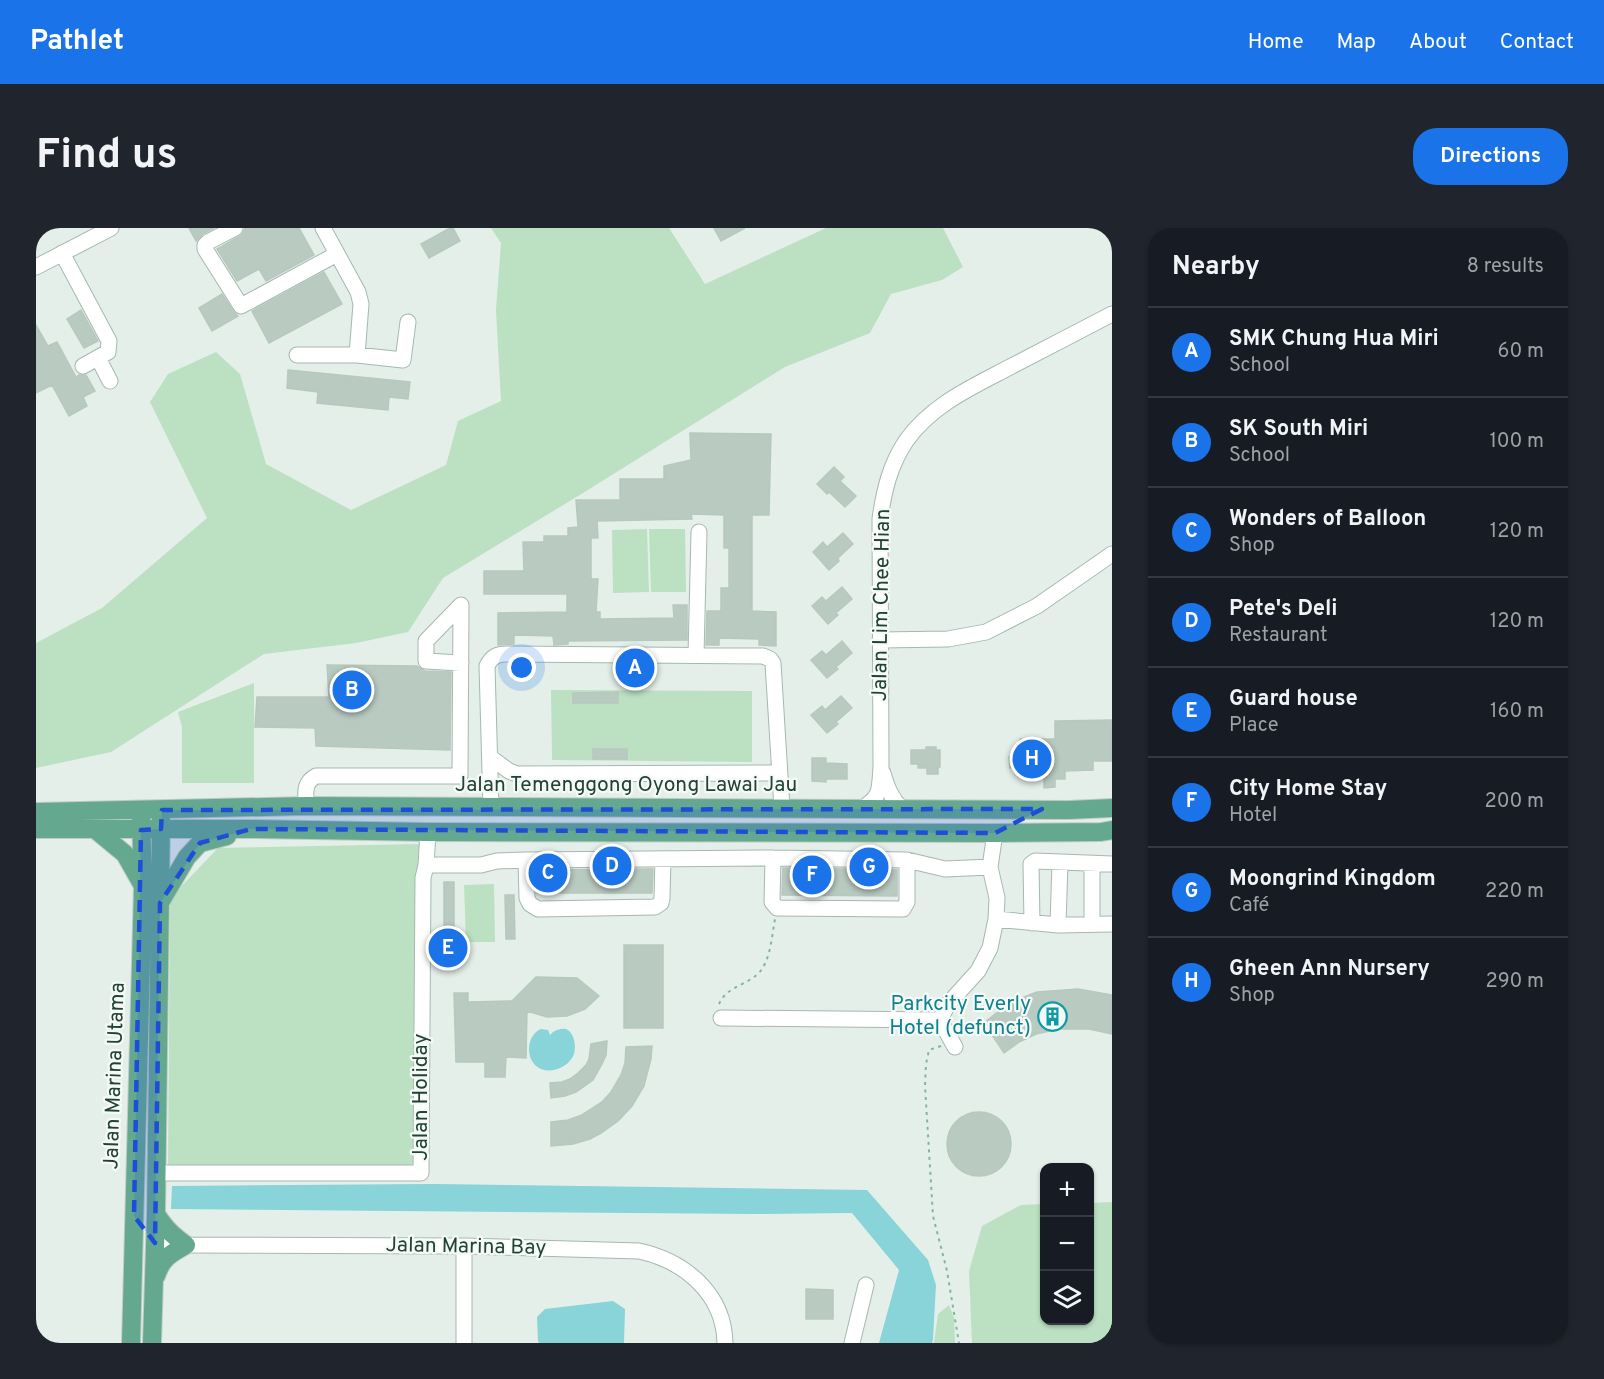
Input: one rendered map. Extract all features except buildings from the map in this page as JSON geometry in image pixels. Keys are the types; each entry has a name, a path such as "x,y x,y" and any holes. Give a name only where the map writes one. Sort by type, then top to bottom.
{"main road":[{"name":"Jalan Temenggong Oyong Lawai Jau","path":"36,812 306,806 1112,808"},
{"path":"937,808 996,833"},
{"path":"996,833 1042,809"},
{"name":"Jalan Marina Utama","path":"131,1343 143,886 140,810"},
{"name":"Jalan Marina Utama","path":"152,1343 157,1173 162,810"},
{"path":"159,903 187,857 200,843 251,829"},
{"path":"36,830 996,833 1112,830"},
{"path":"96,830 124,854 143,886"},
{"path":"153,1287 160,1264 170,1254 186,1245 165,1228 156,1214"},
{"path":"134,1216 155,1243"}],"street":[{"path":"36,267 110,228"},
{"path":"235,228 205,245 205,249 241,306 338,254"},
{"path":"323,228 358,292 361,304 357,355"},
{"path":"62,253 109,341 108,352 83,366"},
{"name":"Jalan Lim Chee Hian","path":"861,809 873,802 880,787 880,519 884,490 893,465 906,441 926,418 954,397 1112,314"},
{"path":"297,355 357,355 403,360 408,322"},
{"path":"98,358 110,381"},
{"path":"696,655 699,532"},
{"path":"880,640 948,639 986,632 1037,606 1112,554"},
{"path":"491,808 487,666 491,658 498,654 763,656 770,659 773,663 782,808"},
{"path":"306,806 306,785 316,776 460,776 461,663"},
{"path":"490,757 517,774 779,773"},
{"name":"Jalan Lim Chee Hian","path":"881,767 894,801 903,809"},
{"name":"Jalan Holiday","path":"157,1173 421,1173 423,878 428,832"},
{"path":"940,1020 948,1004 978,971 990,948 996,919 997,898 990,867 996,833"},
{"path":"426,865 481,865 497,861 526,860 773,858 907,860 945,869 990,867"},
{"path":"773,858 772,902 777,908 903,909 907,902 907,860"},
{"path":"526,860 527,898 530,904 537,909 656,907 661,903 662,898 663,859"},
{"path":"1032,923 1031,864 1035,861 1112,864"},
{"path":"1058,925 1060,862"},
{"path":"1092,864 1092,924"},
{"path":"996,919 1058,925 1112,924"},
{"path":"721,1018 940,1020"},
{"path":"940,1020 954,1045"},
{"name":"Jalan Marina Bay","path":"155,1243 464,1246 639,1251 662,1257 686,1270 712,1298 721,1317 726,1343"},
{"path":"464,1246 464,1343"},
{"path":"852,1343 866,1285"}],"path":[{"path":"721,1018 717,1009 722,998 761,970 768,957 777,908"},
{"path":"954,1045 929,1050 925,1086 933,1216 949,1280 959,1343"}],"highlighted area":[{"path":"1042,809 995,833 251,829 200,843 160,903 155,1243 134,1216 141,830 161,829 162,810"}],"green space":[{"path":"491,228 669,228 705,284 826,228 943,228 963,267 942,280 891,294 870,333 785,367 443,578 408,632 356,643 264,654 111,752 36,768 36,643 102,608 207,518 150,402 168,374 216,352 240,374 266,464 351,510 446,465 458,421 501,401 496,310 501,243"},
{"path":"647,529 649,592 613,593 612,530"},
{"path":"649,529 685,529 686,592 651,592"},
{"path":"254,683 254,783 182,783 182,727 178,712"},
{"path":"551,690 752,691 752,762 552,760"},
{"path":"419,844 414,1168 168,1168 170,898 218,848"},
{"path":"494,884 495,942 466,942 464,885"},
{"path":"1112,1202 1112,1343 972,1343 969,1271 982,1226 1021,1205 1040,1204 1040,1325 1094,1325 1094,1203"},
{"path":"949,1305 954,1318 955,1343 934,1343 938,1314"}],"water":[{"path":"541,1029 548,1030 550,1035 554,1031 566,1029 573,1037 574,1054 563,1067 545,1070 540,1069 532,1061 529,1045 533,1035"},
{"path":"433,1184 867,1190 928,1260 936,1285 932,1343 879,1343 899,1270 852,1213 171,1209 172,1186"},
{"path":"613,1301 625,1309 624,1343 539,1343 537,1317 545,1309"}],"place":[{"name":"SMK Chung Hua Miri","path":"635,668"},
{"name":"SK South Miri","path":"352,690"},
{"name":"Gheen Ann Nursery","path":"1032,759"},
{"name":"Pete's Deli","path":"612,866"},
{"name":"Moongrind Kingdom","path":"869,867"},
{"name":"Wonders of Balloon","path":"548,873"},
{"name":"City Home Stay","path":"812,875"},
{"name":"Guard house","path":"448,948"},
{"name":"Parkcity Everly Hotel (defunct)","path":"1052,1016"}]}
